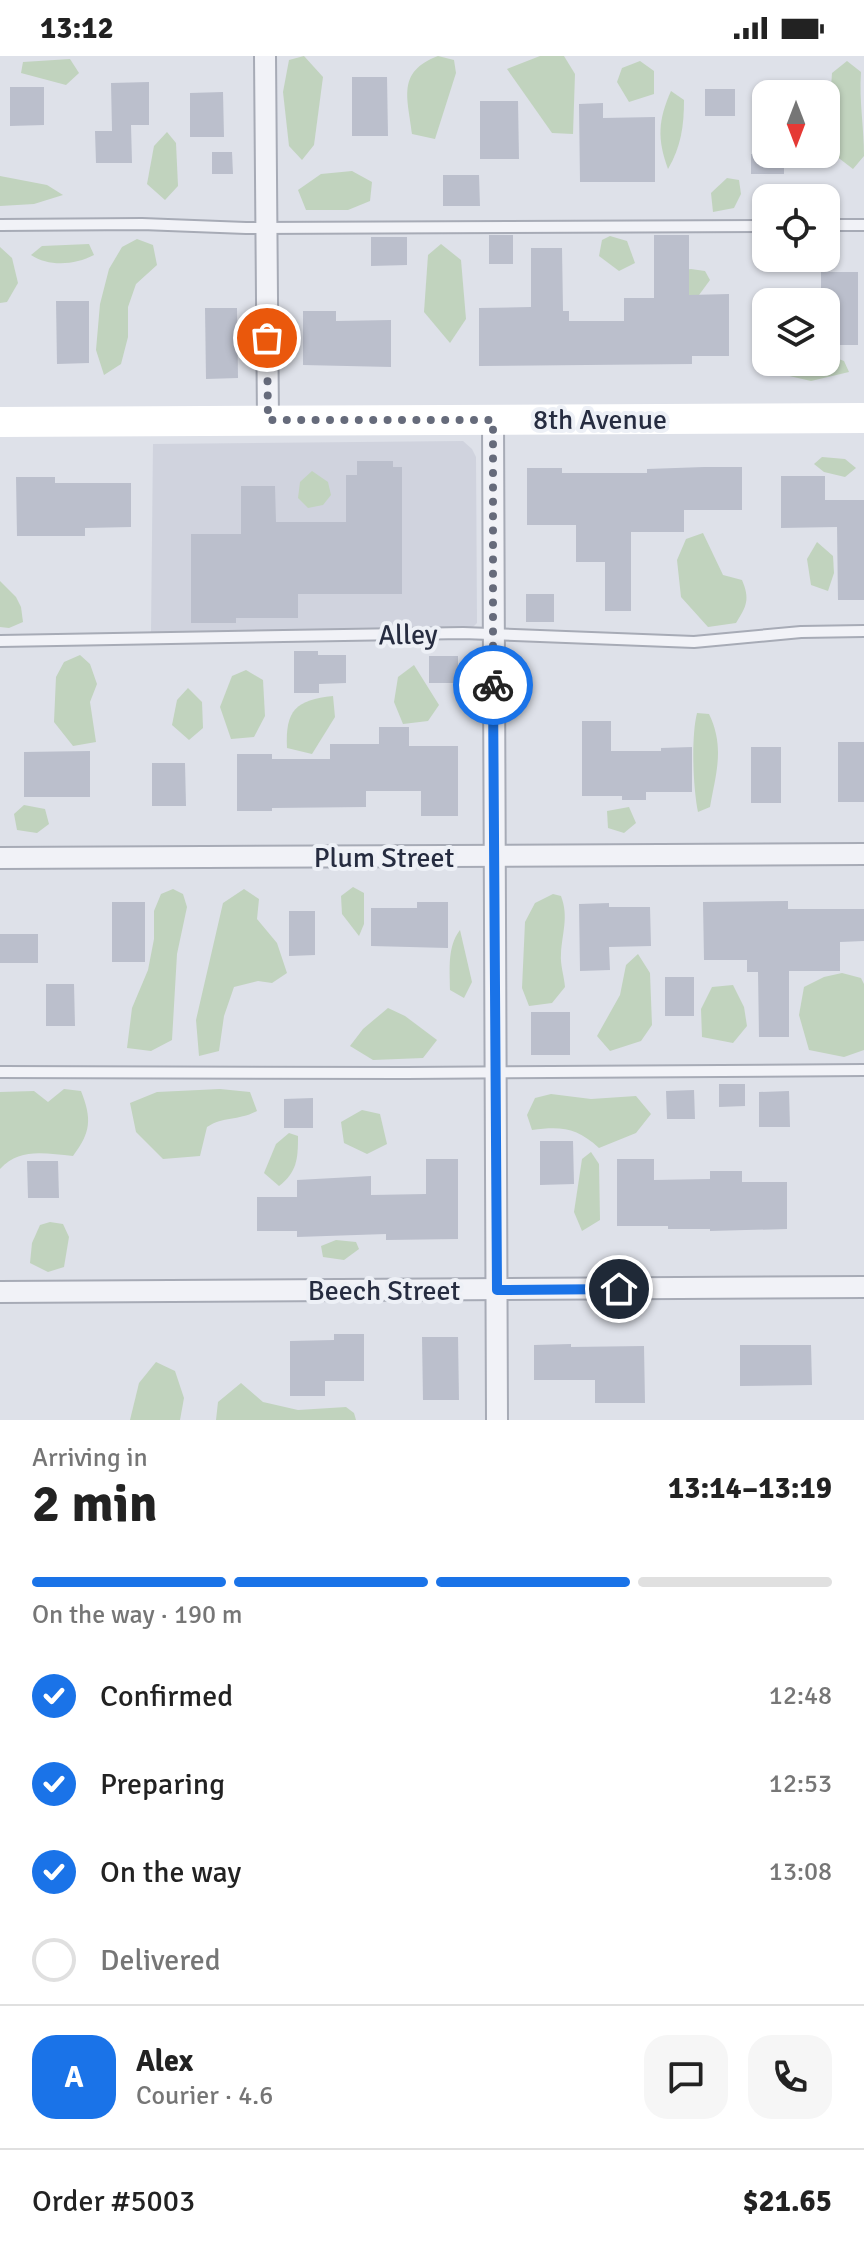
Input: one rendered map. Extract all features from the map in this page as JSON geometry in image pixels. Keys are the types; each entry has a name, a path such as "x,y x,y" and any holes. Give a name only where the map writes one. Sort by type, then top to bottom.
{"street":[{"path":"265,56 268,420"},
{"name":"8th Avenue","path":"0,422 864,418"},
{"path":"493,420 497,1420"},
{"name":"Plum Street","path":"0,858 864,854"},
{"name":"Beech Street","path":"0,1292 864,1287"}],"lane":[{"path":"0,225 752,226"},
{"path":"840,225 864,225"},
{"name":"Alley","path":"0,641 493,634 694,642 801,632 864,631"},
{"path":"0,1072 864,1070"}],"shaded area":[{"path":"463,441 476,457 477,623 473,627 151,633 153,444"}],"green space":[{"path":"304,56 323,77 314,145 302,160 289,146 283,92 289,60"},
{"path":"438,56 454,60 456,73 435,139 412,134 407,98 410,78 425,62"},
{"path":"540,56 564,56 575,74 573,134 552,133 507,69"},
{"path":"70,59 79,73 66,85 21,73 23,62"},
{"path":"640,61 654,71 654,94 629,102 617,82 622,68"},
{"path":"847,61 861,72 864,156 853,169 840,159 840,80 832,80 832,73"},
{"path":"671,91 684,100 684,110 679,144 668,169 660,130"},
{"path":"167,132 176,143 178,186 165,200 147,184 154,146"},
{"path":"352,171 372,182 370,201 348,210 306,210 298,190 321,174"},
{"path":"0,176 47,185 63,195 34,204 0,206"},
{"path":"727,178 739,180 741,194 734,208 713,212 711,193"},
{"path":"610,236 627,241 635,263 619,271 599,256 602,240"},
{"path":"137,239 153,245 157,265 136,284 128,307 128,337 121,364 104,375 96,350 100,304 109,269 122,247"},
{"path":"89,244 94,255 70,263 54,263 31,255 42,246"},
{"path":"441,244 461,260 466,319 450,343 424,312 428,255"},
{"path":"0,247 12,258 18,283 7,302 0,303"},
{"path":"676,271 705,271 710,280 699,295 674,297"},
{"path":"840,359 844,361 849,372 840,374"},
{"path":"789,376 832,376 811,381"},
{"path":"822,457 845,459 856,468 845,477 824,472 814,464"},
{"path":"312,471 328,482 331,495 323,505 308,508 298,498 300,482"},
{"path":"703,533 723,575 742,580 746,602 736,623 708,627 681,597 677,560 686,539"},
{"path":"817,542 833,556 834,573 828,591 811,585 807,559"},
{"path":"0,581 21,607 23,622 9,628 0,627"},
{"path":"80,655 90,664 97,684 90,702 96,742 73,746 54,722 56,677 64,662"},
{"path":"414,665 439,705 428,721 403,724 394,702 398,677"},
{"path":"246,670 263,680 265,716 254,737 231,739 220,707 232,676"},
{"path":"188,688 202,702 203,728 189,740 172,725 177,700"},
{"path":"333,696 335,717 312,754 287,748 288,724 295,709 310,700"},
{"path":"697,713 709,714 718,749 710,807 698,812 693,762"},
{"path":"24,805 45,809 49,824 37,833 17,830 14,814"},
{"path":"629,807 636,823 624,833 608,828 607,811"},
{"path":"353,887 364,893 364,924 359,936 342,914 341,896"},
{"path":"173,889 183,894 187,907 177,954 172,1040 151,1051 127,1048 132,1008 148,970 154,939 154,911 161,894"},
{"path":"244,889 259,899 257,919 277,943 287,973 272,983 258,981 234,987 224,1016 219,1051 199,1056 196,1020 223,903"},
{"path":"553,894 561,896 565,911 561,958 565,987 552,1003 529,1006 522,988 525,922 535,903"},
{"path":"460,930 472,982 464,998 450,990 451,951"},
{"path":"638,954 650,973 652,1025 641,1041 610,1051 597,1036 620,995 626,965"},
{"path":"842,973 861,978 864,984 864,1050 844,1057 809,1050 799,1015 804,987 824,977"},
{"path":"733,985 744,1007 747,1026 733,1043 702,1037 701,1009 712,987"},
{"path":"388,1008 405,1016 437,1040 423,1058 373,1060 350,1046 363,1029"},
{"path":"64,1089 81,1091 87,1110 86,1132 73,1156 25,1155 16,1157 0,1169 0,1092 34,1091 48,1102"},
{"path":"220,1089 250,1092 257,1111 207,1127 200,1156 163,1159 136,1132 130,1103 157,1092"},
{"path":"551,1094 591,1099 636,1096 651,1114 636,1133 599,1148 576,1132 552,1128 532,1130 527,1115 535,1098"},
{"path":"362,1110 380,1114 387,1144 367,1154 344,1143 341,1122"},
{"path":"289,1133 298,1136 297,1158 290,1176 279,1186 264,1173 276,1144"},
{"path":"591,1152 599,1164 600,1220 582,1231 574,1212 582,1159"},
{"path":"50,1222 63,1224 69,1237 64,1267 48,1272 30,1263 32,1243 40,1225"},
{"path":"336,1240 356,1242 359,1249 344,1260 323,1257 321,1246"},
{"path":"156,1362 175,1371 184,1398 180,1420 130,1420 139,1383"},
{"path":"241,1383 263,1402 298,1410 346,1407 354,1413 356,1420 216,1420 218,1402"}],"building":[{"path":"352,77 387,77 388,136 352,136"},
{"path":"149,82 149,125 131,125 132,163 96,163 95,131 112,131 111,83"},
{"path":"10,87 44,87 44,125 10,126"},
{"path":"705,89 735,89 735,116 705,116"},
{"path":"223,92 224,137 190,137 190,93"},
{"path":"480,101 518,101 519,159 480,159"},
{"path":"603,103 603,118 655,117 655,182 580,182 579,104"},
{"path":"212,152 232,152 233,174 212,174"},
{"path":"751,154 752,168 784,168 784,174 751,174"},
{"path":"443,175 479,175 480,206 443,206"},
{"path":"489,235 513,235 513,264 489,264"},
{"path":"654,235 689,235 689,295 729,294 729,356 692,356 692,364 479,366 479,308 531,307 531,248 562,248 563,311 569,311 569,321 624,321 624,298 654,298"},
{"path":"371,237 407,237 407,265 371,266"},
{"path":"821,272 858,272 858,345 840,345 840,288 821,288"},
{"path":"56,301 89,301 89,363 57,364"},
{"path":"205,308 237,308 238,378 206,379"},
{"path":"303,311 336,311 336,321 391,320 391,367 303,365"},
{"path":"357,461 393,461 393,467 402,467 402,594 298,594 298,618 236,618 236,623 191,623 191,534 241,534 241,486 275,486 276,522 346,522 346,475 357,475"},
{"path":"742,467 742,510 684,510 684,532 631,532 631,611 605,611 605,562 576,562 576,525 527,525 527,468 562,468 562,473 647,473 647,469"},
{"path":"781,476 825,476 825,500 864,500 864,600 838,600 837,527 781,528"},
{"path":"16,477 55,477 55,483 131,483 131,527 85,528 85,536 17,536"},
{"path":"526,594 554,594 554,622 526,622"},
{"path":"294,651 346,655 346,683 319,684 319,693 294,693"},
{"path":"429,656 458,656 458,683 429,683"},
{"path":"582,721 611,721 611,751 661,751 661,748 692,747 692,792 646,792 646,800 622,800 622,796 582,796"},
{"path":"379,727 409,727 409,746 458,746 458,816 421,816 421,791 366,791 366,807 237,811 237,754 272,754 272,759 330,759 330,744 379,744"},
{"path":"838,742 864,742 864,802 838,802"},
{"path":"751,747 781,747 781,803 751,803"},
{"path":"90,751 90,797 24,797 24,752"},
{"path":"152,763 185,763 186,806 152,806"},
{"path":"788,901 788,909 864,909 864,941 840,942 840,971 789,971 789,1037 759,1037 758,972 747,972 747,960 704,960 703,902"},
{"path":"112,902 145,902 145,962 112,962"},
{"path":"417,902 448,902 448,948 371,946 371,908 417,908"},
{"path":"609,903 609,907 650,907 651,946 609,947 610,970 580,971 579,904"},
{"path":"289,911 315,911 315,955 289,956"},
{"path":"0,934 38,934 38,963 0,963"},
{"path":"665,977 694,977 694,1016 665,1016"},
{"path":"46,984 74,984 75,1026 46,1026"},
{"path":"531,1012 570,1012 570,1055 531,1055"},
{"path":"719,1084 745,1084 745,1106 719,1107"},
{"path":"694,1090 695,1119 667,1119 666,1091"},
{"path":"789,1091 790,1127 759,1127 759,1092"},
{"path":"313,1098 313,1128 284,1128 284,1099"},
{"path":"540,1141 573,1141 574,1184 540,1185"},
{"path":"426,1159 458,1159 458,1239 386,1240 386,1234 297,1237 297,1231 257,1231 257,1197 297,1197 297,1180 371,1176 371,1195 426,1194"},
{"path":"617,1159 654,1159 654,1180 710,1179 710,1171 742,1171 742,1182 787,1182 787,1229 710,1231 668,1229 668,1226 617,1226"},
{"path":"27,1161 58,1161 59,1198 28,1198"},
{"path":"334,1334 364,1334 364,1381 325,1381 325,1396 290,1396 290,1341 334,1340"},
{"path":"422,1337 458,1337 459,1400 423,1400"},
{"path":"571,1344 571,1347 644,1346 645,1403 595,1403 595,1380 534,1380 534,1345"},
{"path":"740,1345 811,1345 812,1385 740,1386"}],"way so far":[{"path":"267,338 268,420 493,420 493,685"}],"route":[{"path":"493,685 497,1290 619,1289"}]}
